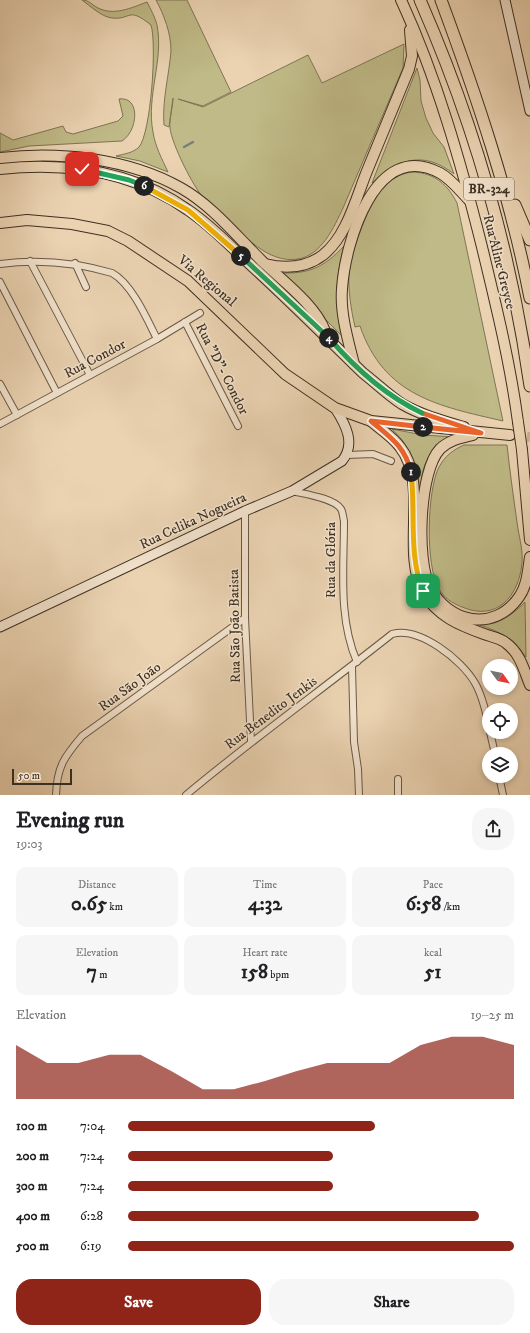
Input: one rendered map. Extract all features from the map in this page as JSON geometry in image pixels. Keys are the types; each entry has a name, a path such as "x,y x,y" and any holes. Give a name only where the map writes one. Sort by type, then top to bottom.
{"highway":[{"name":"BR-324","path":"420,0 457,89 487,180 509,272 530,386"},
{"name":"BR-324","path":"441,0 471,80 499,168 530,298"},
{"path":"499,168 530,240"}],"main road":[{"name":"Rua Aline Greyce","path":"401,0 409,18 447,125 470,202 508,356 522,450 530,540"},
{"path":"505,0 530,111"},
{"path":"265,264 281,267 303,266 324,254 338,237 350,212 409,69 412,56 409,18"},
{"path":"0,158 52,156 87,158 122,166 162,179 181,188 200,202 314,312 322,323 327,336"},
{"path":"0,169 33,166 82,169 129,180 153,189 188,210 216,232 327,336 354,364 403,404 426,415 481,433"},
{"path":"354,364 344,321 342,290 352,240 372,192 380,182 389,175 409,167 420,166 441,173 470,202"},
{"name":"Via Regional","path":"0,223 26,220 72,224 108,231 128,241 188,280 285,374 335,408 371,421"},
{"path":"335,408 348,432 349,447 347,455"},
{"path":"371,421 510,435"},
{"path":"371,421 400,447 407,458 413,492 415,566 423,591 439,612 450,620 496,638 507,644 521,660 530,685"},
{"path":"481,433 449,442 440,449 428,469 422,522 422,564 425,577 430,588 446,609 457,616 484,620 503,613 518,598 527,577 530,557"},
{"name":"Rua Celika Nogueira","path":"0,627 245,511 292,491 342,461 347,455"}],"street":[{"path":"30,262 90,375"},
{"path":"0,264 30,262 75,263 112,273 118,276 129,289 157,339"},
{"path":"75,263 86,287"},
{"path":"0,282 57,393"},
{"name":"Rua Condor","path":"0,424 157,339 200,313"},
{"name":"Rua \"D\"- Condor","path":"185,322 238,426"},
{"path":"0,384 17,416"},
{"path":"347,455 372,454 390,461"},
{"name":"Rua da Glória","path":"292,491 329,500 337,504 342,510 344,521 344,614 350,646 357,662"},
{"name":"Rua São João Batista","path":"245,511 245,618 251,741"},
{"name":"Rua São João","path":"56,795 60,767 67,754 82,736 245,618"},
{"name":"Rua Benedito Jenkis","path":"186,795 251,741 352,667 392,634 406,632 418,635 434,644 463,667 475,683 482,704"},
{"path":"352,667 354,742 359,776 359,795"},
{"path":"398,779 398,795"},
{"path":"501,783 504,795"}],"shaded area":[{"path":"82,0 89,2 98,8 110,11 135,7 147,2 157,25 159,38 151,119 155,142 168,172 140,161 116,156 134,151 139,147 147,125 153,68 153,35 151,25 138,16 133,15 118,18 104,16"},
{"path":"156,0 187,0 231,92 203,106 178,99 203,107 308,55 322,83 404,44 403,68 343,208 326,239 314,252 298,259 287,259 276,257 266,252 247,239 199,193 179,155 170,128 173,98 169,127 164,125 164,106 171,44 162,12"},
{"path":"417,68 420,80 421,101 426,118 433,133 444,147 454,174 432,162 412,160 392,168 372,183"},
{"path":"119,99 126,100 131,103 134,108 135,115 131,130 122,141 29,146 0,152 0,133 13,140 63,126 66,132 73,134 118,121 123,116"},
{"path":"413,172 428,175 440,181 457,203 503,421 457,410 416,394 399,383 383,368 370,350 360,326 355,327 350,300 349,272 357,240 367,214 384,186 397,176"},
{"path":"344,246 337,281 337,303 344,338 279,273 307,271 315,268 329,260"},
{"path":"392,429 423,435 455,437 436,449 426,462 422,478 420,500 418,479 414,461 406,445"},
{"path":"464,445 507,445 522,550 520,575 511,595 504,603 496,608 486,611 475,611 462,607 446,598 439,589 434,578 431,563 429,528 435,478 439,467 444,460 453,451"},
{"path":"525,602 526,657 509,639 503,635 474,623 482,624 502,620"}],"waterway":[{"path":"184,147 193,142"}],"tunnel":[{"path":"512,435 530,437"}],"route":[{"path":"82,169 129,180 153,189 188,210 216,232 327,336 363,373 387,393 403,404 426,415 481,433 371,421 400,447 407,458 411,472 413,492 415,566 423,591"}]}
